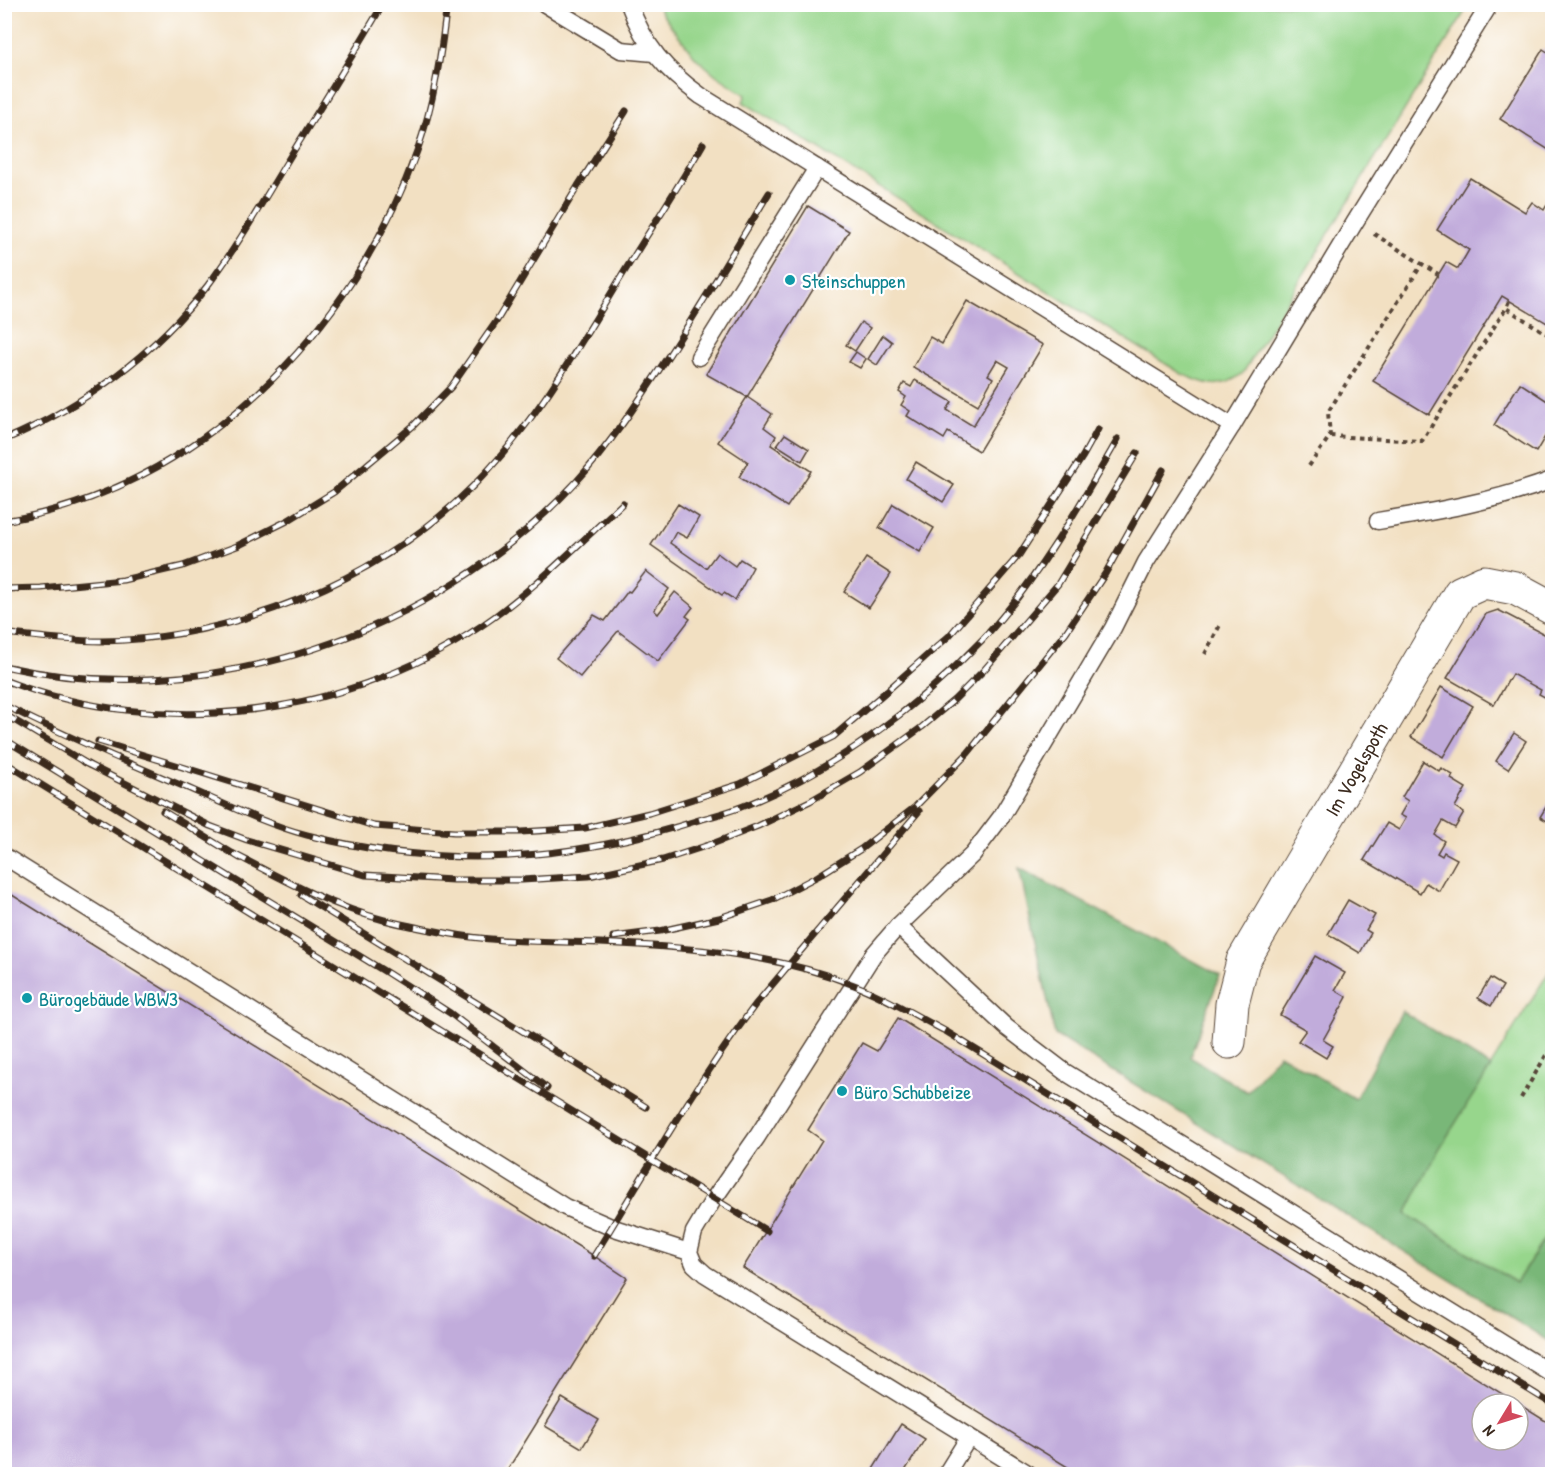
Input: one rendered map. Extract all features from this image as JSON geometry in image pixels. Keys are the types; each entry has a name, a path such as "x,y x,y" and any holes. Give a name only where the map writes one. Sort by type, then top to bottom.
{"street":[{"name":"Im Vogelspoth","path":"1229,1042 1232,1004 1243,961 1460,593 1484,582 1515,588 1552,608"}],"lane":[{"path":"546,4 621,50 654,53"},
{"path":"629,4 635,20 654,53 675,77 701,96 1232,426"},
{"path":"1029,1474 705,1274 694,1264 689,1252 694,1232 873,955 898,926 973,855 1001,817 1113,628 1146,562 1232,426 1354,222 1490,4"},
{"path":"699,357 817,168"},
{"path":"1378,520 1460,507 1521,492 1552,480"},
{"path":"4,856 565,1207 611,1227 689,1252"},
{"path":"898,926 1006,1027 1065,1072 1552,1374"},
{"path":"946,1474 969,1437"}],"path":[{"path":"1354,222 1438,274"},
{"path":"1309,466 1330,436 1329,412 1422,264"},
{"path":"1330,436 1422,441 1509,301"},
{"path":"1506,308 1552,337"},
{"path":"1204,654 1220,625"},
{"path":"1521,1098 1552,1045"}],"green space":[{"path":"658,5 1469,5 1243,373 1228,382 1213,384 1182,374 743,102 746,95 696,58 661,13"},
{"path":"1019,868 1220,975 1190,1057 1247,1092 1279,1054 1355,1099 1402,1011 1491,1067 1439,1149 1406,1214 1516,1283 1552,1227 1552,1343 1055,1035"},
{"path":"1552,967 1552,1227 1516,1283 1406,1214 1439,1149"}],"building":[{"path":"1543,49 1552,55 1552,152 1500,119"},
{"path":"1470,178 1525,212 1532,202 1544,210 1552,196 1552,326 1502,296 1429,415 1373,381 1446,262 1458,269 1469,250 1437,230"},
{"name":"Steinschuppen","path":"808,206 849,231 747,397 706,374"},
{"path":"967,301 1043,345 979,451 948,432 944,439 907,416 910,411 901,405 906,397 899,392 904,383 911,387 915,380 952,402 947,410 973,426 1009,367 997,360 988,375 993,378 978,405 913,367 930,337 942,344"},
{"path":"861,322 870,328 855,351 846,345"},
{"path":"883,335 892,342 877,365 868,359"},
{"path":"856,352 866,359 860,368 849,362"},
{"path":"1520,383 1552,404 1552,425 1536,452 1494,425"},
{"path":"747,397 772,414 764,427 776,436 771,445 811,471 787,507 739,477 748,462 718,442"},
{"path":"785,434 809,449 802,461 777,445"},
{"path":"916,462 954,485 943,502 906,479"},
{"path":"678,504 699,517 687,538 676,532 670,543 706,568 717,553 735,566 740,559 753,567 735,600 724,593 722,595 651,545"},
{"path":"893,504 934,528 920,552 879,528"},
{"path":"866,558 891,574 869,608 844,592"},
{"path":"646,571 669,589 654,610 658,614 675,592 693,607 686,616 690,619 658,661 618,631 580,677 556,658 594,615 605,621"},
{"path":"1498,610 1552,638 1552,701 1539,694 1541,690 1512,674 1494,705 1447,678 1486,614"},
{"path":"1441,687 1473,706 1443,757 1411,737"},
{"path":"1514,733 1526,741 1508,769 1496,761"},
{"path":"1423,761 1439,771 1441,768 1453,775 1451,779 1466,788 1455,807 1464,813 1455,828 1443,821 1435,835 1444,841 1437,853 1442,856 1444,852 1457,859 1439,891 1426,883 1420,893 1364,860 1387,823 1399,830 1406,818 1400,815 1408,801 1402,797"},
{"path":"1552,797 1552,824 1540,817"},
{"path":"4,890 627,1278 505,1474 4,1474"},
{"path":"1348,900 1375,915 1366,930 1371,933 1360,953 1328,934"},
{"path":"1315,956 1345,973 1335,990 1347,997 1323,1040 1333,1046 1326,1058 1298,1041 1306,1030 1280,1015"},
{"path":"1490,978 1503,986 1491,1006 1478,998"},
{"path":"898,1018 1499,1392 1470,1392 1470,1452 1530,1452 1530,1411 1552,1425 1552,1474 1079,1474 743,1268 822,1140 808,1130 862,1043 877,1051"},
{"path":"562,1398 599,1420 582,1448 545,1426"},
{"path":"901,1424 925,1439 903,1474 870,1474"}],"railway":[{"path":"4,440 62,411 116,376 188,310 241,237 383,4"},
{"path":"4,521 75,504 141,475 203,438 259,392 309,339 353,280 389,217 417,151 432,97 447,4"},
{"path":"4,589 123,580 183,566 237,546 287,521 334,492 413,426 451,387 496,322 626,111"},
{"path":"4,633 65,640 101,641 151,638 202,629 253,616 302,598 349,576 394,550 436,520 473,486 515,439 569,362 703,144"},
{"path":"4,666 81,678 160,679 237,669 314,649 387,620 456,582 519,536 576,482 600,454 677,343 769,193"},
{"path":"98,741 374,826 454,832 521,832 585,828 649,813 740,784 833,737 949,636 1019,555 1098,429"},
{"path":"4,705 97,749 262,820 307,835 357,846 457,857 506,856 604,845 724,813 778,791 842,756 902,713 982,640 1021,593 1056,543 1118,439"},
{"path":"83,762 210,826 247,840 365,875 453,880 522,880 589,876 663,860 758,826 810,801 860,772 922,727 954,700 984,670 1058,584 1137,453"},
{"path":"613,937 660,931 719,918 772,900 818,876 861,849 915,807 968,753 1066,632 1105,574 1163,470"},
{"path":"4,680 65,699 129,710 193,714 257,709 320,697 381,678 440,651 494,617 544,576 623,503"},
{"path":"4,714 89,765"},
{"path":"4,739 450,1013 547,1088"},
{"path":"4,762 767,1231"},
{"path":"163,811 240,858"},
{"path":"594,1256 691,1097 733,1035 755,1005 919,811"},
{"path":"234,854 326,900 364,914 407,925 484,938 632,945 729,954 823,974 866,990 947,1032 1552,1404"},
{"path":"301,895 646,1107"}],"place":[{"name":"Steinschuppen","path":"790,280"},
{"name":"Bürogebäude WBW3","path":"27,998"},
{"name":"Büro Schubbeize","path":"842,1091"}]}
